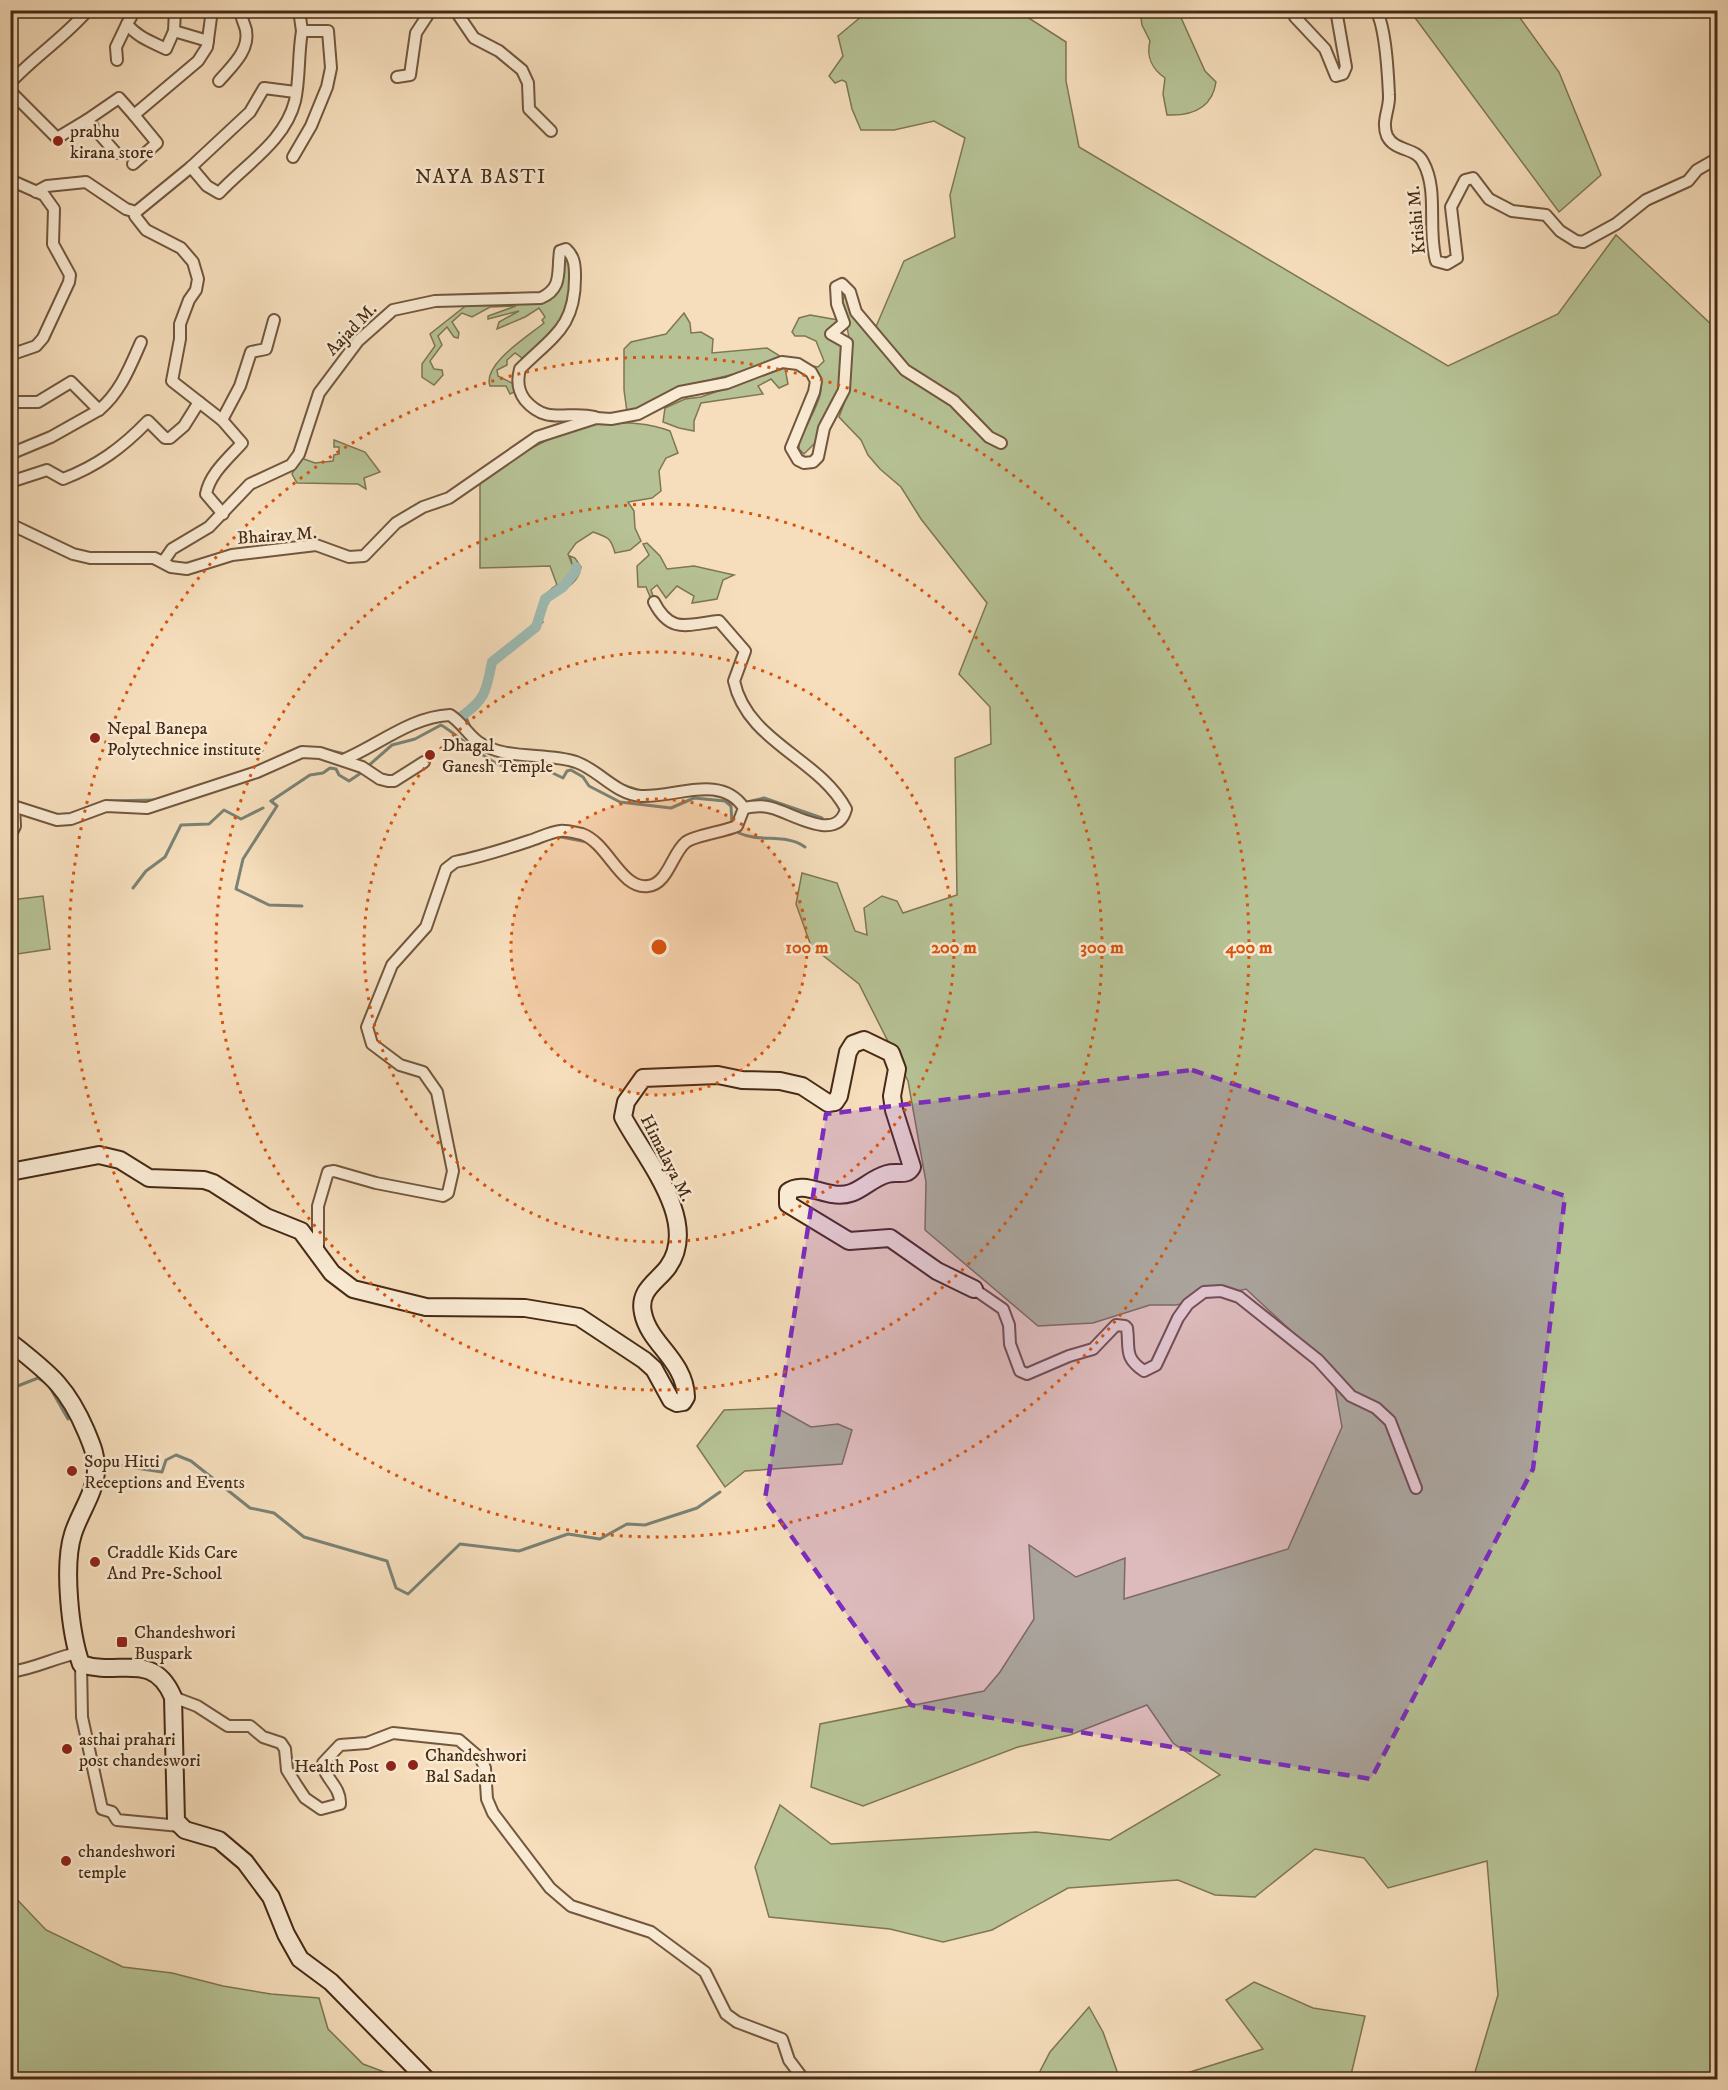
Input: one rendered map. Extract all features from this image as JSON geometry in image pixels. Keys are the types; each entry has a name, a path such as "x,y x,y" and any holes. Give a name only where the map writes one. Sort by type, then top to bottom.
{"street":[{"path":"10,83 34,58 63,37 88,10"},
{"path":"117,60 116,47 135,10"},
{"path":"128,24 132,31 166,49 174,31 175,10"},
{"path":"134,115 198,62 208,41 212,10"},
{"path":"219,81 237,64 244,46 246,32 240,10"},
{"path":"191,167 207,186 219,193 265,150 288,121 295,92 302,32 299,10"},
{"path":"397,76 410,75 416,33 431,10"},
{"path":"455,10 474,38 499,51 522,70 528,83 529,109 551,131"},
{"path":"1295,10 1295,17 1325,49 1336,75 1343,74 1346,67 1336,10"},
{"name":"Krishi M.","path":"1376,10 1382,22 1387,58 1386,76 1389,97 1384,119 1387,136 1395,145 1413,152 1423,160 1433,192 1430,209 1431,244 1436,261 1447,264 1457,258 1451,207 1465,180 1473,178 1489,199 1512,211 1546,215 1560,231 1576,241 1583,242 1616,224 1646,200 1688,181 1697,170 1718,158"},
{"path":"293,156 321,104 331,68 328,30 302,32"},
{"path":"174,31 208,41"},
{"path":"136,212 191,167 250,112 264,88 295,92"},
{"path":"10,91 57,138 119,98 157,143 132,164"},
{"path":"87,120 116,153"},
{"path":"10,355 36,346 44,338 70,275 53,244 54,209 44,195 11,182"},
{"path":"36,192 47,186 86,182 126,209 136,212"},
{"path":"136,212 135,216 146,230 181,248 193,261 198,279 196,291 189,300 180,324 180,339 172,381 222,420 242,443 216,472 206,494 223,514"},
{"name":"Aajad M.","path":"10,524 73,554 90,558 154,558 163,562 172,549 209,527 250,484 291,465 299,454 319,393 344,356 377,321 393,310 435,301 541,298 550,294 558,285 560,251 566,249 575,265 576,295 567,324 520,369 517,380 522,396 533,409 545,415 584,414 596,418"},
{"path":"596,418 626,418 680,392 727,382 782,362 798,364 811,372 816,381 814,392 791,447 798,460 804,463 813,462 818,457 824,428 844,390 847,343 831,334 844,323 836,293 836,288 842,284 850,292 856,312 905,370 954,401 989,437 1001,443"},
{"path":"222,420 240,386 251,351 266,349 274,320"},
{"path":"10,454 51,437 99,410 110,401 127,374 141,342"},
{"path":"10,402 38,402 72,382 99,410"},
{"path":"10,482 47,470 63,479 88,469 119,450 148,421 165,438 170,438 184,426 199,402"},
{"name":"Bhairav M.","path":"154,558 171,567 187,569 232,555 316,545 349,556 364,556 386,531 423,507 449,498 537,438 596,418"},
{"path":"654,602 663,618 680,627 719,621 727,627 745,651 734,681 745,710 770,737 835,789 846,809 844,819 835,825 817,826 770,807 744,808"},
{"path":"343,760 407,725 433,716 450,715 478,742 503,751 575,762 611,785 637,796 658,796 713,788 736,796 744,808"},
{"path":"10,836 15,826 12,806 57,820 71,819 106,806 147,808 276,766 302,752 320,753 343,760 362,767 380,779 394,781 424,762"},
{"path":"318,1252 318,1206 328,1172 334,1171 376,1184 443,1196 448,1193 453,1171 437,1092 423,1072 399,1065 372,1044 367,1027 392,965 426,927 446,869 454,862 560,831 584,835 605,851 623,876 633,884 645,887 653,885 666,872 685,842 700,835 717,834 737,826 744,808"},
{"name":"Himalaya M.","path":"10,1172 85,1156 109,1155 149,1178 213,1183 266,1217 301,1231 342,1283 364,1294 426,1307 525,1308 579,1317 644,1360 654,1369 671,1400 677,1404 683,1402 686,1389 681,1374 648,1324 642,1304 649,1286 670,1265 677,1238 675,1215 668,1194 623,1117 626,1102 643,1078 718,1075 742,1080 792,1083 823,1101 835,1102 839,1096 849,1049 856,1042 864,1040 888,1051 896,1063 892,1096 894,1110 911,1161 909,1172 887,1174 862,1190 844,1195 793,1188 788,1192 788,1204 849,1241 891,1238 937,1270 974,1289"},
{"path":"974,1289 1003,1309 1013,1355 1020,1371 1027,1374 1094,1349 1116,1325 1127,1328 1126,1342 1135,1365 1144,1371 1151,1369 1160,1359 1178,1318 1188,1304 1204,1292 1221,1291 1239,1297 1317,1360 1351,1396 1376,1408 1390,1420 1416,1488"},
{"path":"10,1342 37,1361 64,1389 76,1409 94,1450 96,1472 72,1535 68,1564 72,1633 79,1658 82,1717 102,1809 112,1812 117,1820 180,1826"},
{"path":"10,1672 31,1669 56,1657 79,1658 95,1669 149,1668 165,1682 172,1697 175,1813 180,1826 185,1830 219,1840 245,1862 266,1887 286,1934 300,1959 331,1982 427,2079"},
{"path":"172,1697 197,1706 228,1726 250,1726 263,1737 281,1743 285,1749 287,1770 305,1798 321,1809 340,1804 337,1787 324,1771 323,1763 340,1745 367,1743 393,1733 459,1740 481,1759 485,1768 487,1799 493,1813 550,1888 571,1906 651,1932 690,1960 705,1972 726,2014 737,2022 782,2039 789,2060 804,2079"}],"highlighted area":[{"path":"1192,1070 1565,1196 1533,1469 1371,1779 911,1705 765,1499 826,1114"}],"green space":[{"path":"868,11 1018,11 1066,42 1066,81 1079,147 1448,366 1558,314 1616,235 1713,326 1717,326 1717,2079 1473,2079 1498,1995 1487,1861 1388,1888 1364,1858 1315,1849 1255,1897 1215,1895 1178,1880 1068,1888 992,1930 943,1942 890,1929 769,1917 755,1867 780,1805 831,1844 1036,1832 1110,1840 1220,1775 1173,1743 1147,1705 1070,1735 1018,1747 863,1806 811,1787 820,1724 984,1691 1000,1672 1034,1619 1029,1545 1076,1577 1125,1558 1124,1599 1288,1549 1342,1427 1332,1369 1246,1289 1176,1305 1150,1305 1093,1323 1038,1326 925,1230 926,1182 908,1081 859,984 811,946 796,904 802,873 837,883 855,931 867,935 864,908 882,896 897,901 903,913 957,895 955,758 991,744 990,707 959,674 987,603 921,519 901,487 880,469 868,455 861,440 839,417 851,373 850,346 841,301 845,296 856,320 879,348 875,329 904,261 955,237 950,195 965,138 934,121 894,130 861,130 852,109 846,82 842,80 835,83 829,76 843,56 838,36"},
{"path":"1140,11 1178,11 1205,71 1216,82 1210,99 1199,109 1184,114 1167,115 1163,94 1165,78 1151,62 1150,41 1142,25"},
{"path":"1410,11 1515,11 1559,72 1601,175 1559,212"},
{"path":"562,255 568,255 573,280 564,324 525,360 515,353 507,360 507,365 497,370 498,376 512,383 516,391 510,394 506,386 490,386 489,377 509,351 544,323 542,320 545,317 539,308 497,329 499,322 519,311 488,319 488,316 516,306 490,307 472,317 462,313 452,322 459,333 458,338 454,337 447,327 438,336 442,345 430,361 434,369 442,370 443,375 434,385 422,377 422,364 435,346 430,334 468,304 548,297"},
{"path":"684,313 690,323 691,333 701,332 713,339 712,353 767,348 780,356 742,372 682,387 653,404 627,412 624,390 624,349 631,342 666,334"},
{"path":"810,315 838,320 845,343 842,389 816,442 804,454 799,449 799,443 821,393 819,374 812,366 818,367 824,361 816,341 805,336 795,336 792,332 799,318"},
{"path":"785,368 788,384 779,388 771,379 758,386 763,394 701,403 694,421 694,431 663,422 665,408 685,399 701,397"},
{"path":"595,423 642,424 670,431 678,453 666,458 659,471 661,491 652,498 628,502 634,511 635,528 641,541 630,550 615,553 608,539 593,532 576,543 568,554 573,567 570,556 575,558 581,567 580,573 571,585 552,596 541,617 543,622 539,626 535,625 541,602 557,585 550,566 480,568 480,482 534,446 563,433"},
{"path":"334,440 365,452 380,472 364,478 366,489 358,484 297,483 292,474 301,458 315,463 333,461 334,455 339,454 339,447 334,447"},
{"path":"647,543 660,556 667,569 694,566 734,575 723,580 717,599 692,603 694,596 677,586 666,598 657,585 651,590 655,602 651,599 646,587 638,587 637,566 649,555 643,544"},
{"path":"43,896 50,949 11,955 11,900"},
{"path":"777,1408 811,1427 838,1424 852,1430 842,1464 745,1471 725,1487 697,1446 724,1410"},
{"path":"10,1892 46,1930 123,1967 172,1973 223,1986 271,1994 319,1998 328,2029 363,2064 403,2079 11,2079"},
{"path":"1254,1982 1313,2008 1365,2016 1350,2079 1168,2079 1263,2049 1226,2000"},
{"path":"1089,2007 1103,2032 1118,2074 1143,2079 1036,2079 1050,2052"}],"waterway":[{"path":"462,716 476,704 484,693 492,662 536,627 545,599 563,587 576,571 576,567"},
{"path":"462,716 466,717 470,727"},
{"path":"367,767 392,745 415,739 441,725 499,764 512,769 523,769 534,764 563,778 567,771 571,770 583,777 589,786 620,802 671,808 694,798 725,801 731,806 732,824"},
{"path":"323,749 345,754"},
{"path":"271,801 310,775 323,773 330,768 336,769 339,775 349,781 364,771"},
{"path":"622,785 641,791"},
{"path":"689,786 703,785"},
{"path":"744,803 764,798 822,818"},
{"path":"106,801 156,800"},
{"path":"271,801 277,806 243,859 236,889 269,905 302,906"},
{"path":"133,888 146,871 165,857 181,825 209,824 224,810 241,819 263,808"},
{"path":"739,833 747,836 790,840 805,847"},
{"path":"556,836 587,842"},
{"path":"10,1389 38,1378 48,1384 68,1419"},
{"path":"103,1463 162,1472 166,1460 176,1455 191,1461 250,1508 274,1513 304,1537 387,1561 396,1588 408,1594 460,1544 519,1551 568,1534 600,1539 627,1524 645,1525 697,1508 720,1492"}],"place":[{"name":"prabhu kirana store","path":"58,141"},
{"name":"Nepal Banepa Polytechnice institute","path":"95,738"},
{"name":"Dhagal Ganesh Temple","path":"430,755"},
{"name":"Sopu Hitti Receptions and Events","path":"72,1471"},
{"name":"Craddle Kids Care And Pre-School","path":"95,1562"},
{"name":"Chandeshwori Buspark","path":"122,1642"},
{"name":"asthai prahari post chandeswori","path":"67,1749"},
{"name":"Chandeshwori Bal Sadan","path":"413,1765"},
{"name":"Health Post","path":"391,1766"},
{"name":"chandeshwori temple","path":"66,1861"}],"district":[{"name":"NAYA BASTI","path":"481,176"}]}
